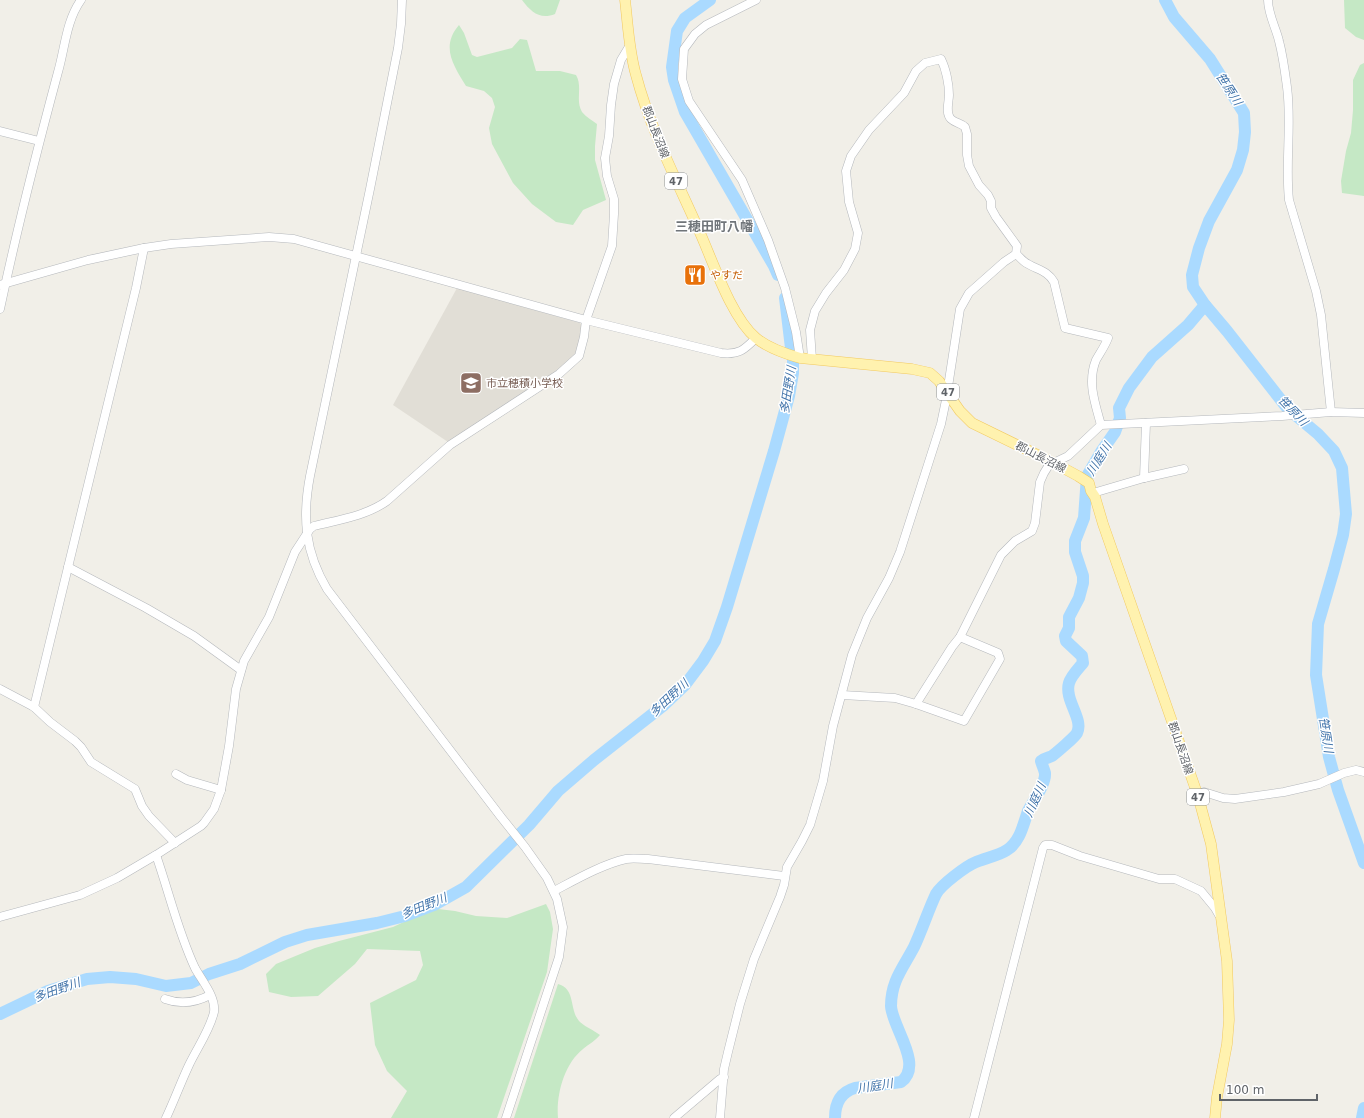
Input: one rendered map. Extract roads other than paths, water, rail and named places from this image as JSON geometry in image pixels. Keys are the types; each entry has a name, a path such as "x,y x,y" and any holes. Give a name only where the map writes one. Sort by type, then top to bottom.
{"main road":[{"name":"郡山長沼線","path":"625,0 630,45 636,74 647,111 667,161 698,227 729,299 743,322 756,338 789,355 800,358 912,368 930,372 947,390 960,411 972,423 1054,463 1089,483 1092,492 1096,497 1106,532 1198,796 1210,844 1227,961 1229,1020 1227,1044 1216,1097 1215,1118"}],"street":[{"path":"0,309 3,284 39,141 61,64 70,21 73,12 81,0"},
{"path":"402,0 402,24 398,48 307,492 305,511 307,533 313,561 327,589 501,818 525,847 554,891 559,905 563,927 560,952 506,1118"},
{"path":"756,0 706,25 694,34 684,49 682,80 689,100 742,180 768,240 785,288 796,332 800,358"},
{"path":"1268,0 1268,6 1280,43 1287,87 1289,108 1289,200 1321,315 1331,412"},
{"path":"0,916 80,895 117,878 175,843 204,823 214,809 221,790 229,746 234,699 241,670 251,647 269,617 295,552 310,529 314,526 379,507 450,445 570,366 579,356 582,351 586,320 612,246 614,199 607,176 605,158 609,136 614,84 621,60 630,45"},
{"path":"720,1118 728,1052 740,1004 754,959 780,897 784,885 784,876 789,862 810,825 817,805 833,726 852,655 871,610 889,578 900,552 941,424 958,318 964,300 973,289 1016,254 1017,246 996,217 991,208 991,201 979,185 969,166 965,126 955,122 949,117 949,95 946,72 941,59 929,61 916,71 904,93 869,130 851,156 846,171 849,202 858,233 855,249 844,270 826,293 815,311 810,330 812,359"},
{"path":"0,131 39,141"},
{"path":"3,284 88,260 144,248 171,244 269,237 294,239 586,320 726,354 744,350 756,338"},
{"path":"34,707 136,288 144,248"},
{"path":"1016,254 1027,264 1048,274 1051,277 1054,282 1065,328 1108,338 1096,360 1091,387 1104,424"},
{"path":"916,704 960,637 1001,555 1015,541 1032,531 1035,522 1041,477 1049,465 1068,456 1104,424 1282,416 1331,412 1364,413"},
{"path":"1144,478 1146,423"},
{"path":"1092,492 1144,478 1184,470"},
{"path":"68,567 146,608 194,636 241,670"},
{"path":"842,695 895,698 964,721 1000,657 998,653 960,637"},
{"path":"0,689 34,707 46,719 75,741 91,762 135,789 142,806 149,816 175,843"},
{"path":"1198,796 1204,792 1223,798 1235,799 1284,792 1323,782 1344,773 1356,770 1364,772"},
{"path":"176,774 187,780 221,790"},
{"path":"974,1118 1045,845 1052,845 1080,856 1146,876 1159,879 1175,879 1201,891 1220,916"},
{"path":"156,855 186,947 214,1005 214,1012 210,1024 188,1067 166,1118"},
{"path":"554,891 610,864 635,858 784,876"},
{"path":"165,1000 192,1002 209,993"},
{"path":"674,1118 720,1079 724,1078"}],"waterway":[{"name":"多田野川","path":"710,0 685,18 677,31 672,67 674,80 685,112 778,275"},
{"name":"笹原川","path":"1165,0 1174,17 1210,59 1244,113 1245,132 1243,150 1237,170 1209,221 1199,248 1192,275 1193,287 1205,305 1288,409 1318,434 1334,451 1342,468 1346,514 1343,535 1318,624 1316,675 1329,757 1338,790 1364,863"},
{"name":"多田野川","path":"0,1014 48,991 87,979 110,977 136,979 166,986 191,983 209,974 240,964 285,942 307,935 377,923 405,916 434,905 466,887 529,825 558,791 594,760 664,705 685,685 703,661 715,641 727,607 789,396 793,373 793,355 785,298"},
{"name":"川庭川","path":"835,1118 838,1103 846,1092 855,1088 901,1082 907,1075 909,1066 908,1056 891,1006 893,989 895,982 914,947 936,894 948,881 966,867 1003,852 1011,847 1018,838 1028,811 1039,792 1045,777 1041,761 1052,756 1077,733 1078,722 1068,689 1071,678 1083,663 1082,656 1066,641 1065,636 1069,628 1069,617 1079,598 1083,583 1083,576 1075,552 1075,541 1084,518 1087,476 1115,432 1120,418 1119,408 1129,388 1152,357 1188,325 1205,305"},
{"name":"笹原川","path":"1362,1118 1364,1108"}],"place":[{"name":"やすだ","path":"695,275"},
{"name":"市立穂積小学校","path":"471,383"}],"district":[{"name":"三穂田町八幡","path":"714,226"}]}
